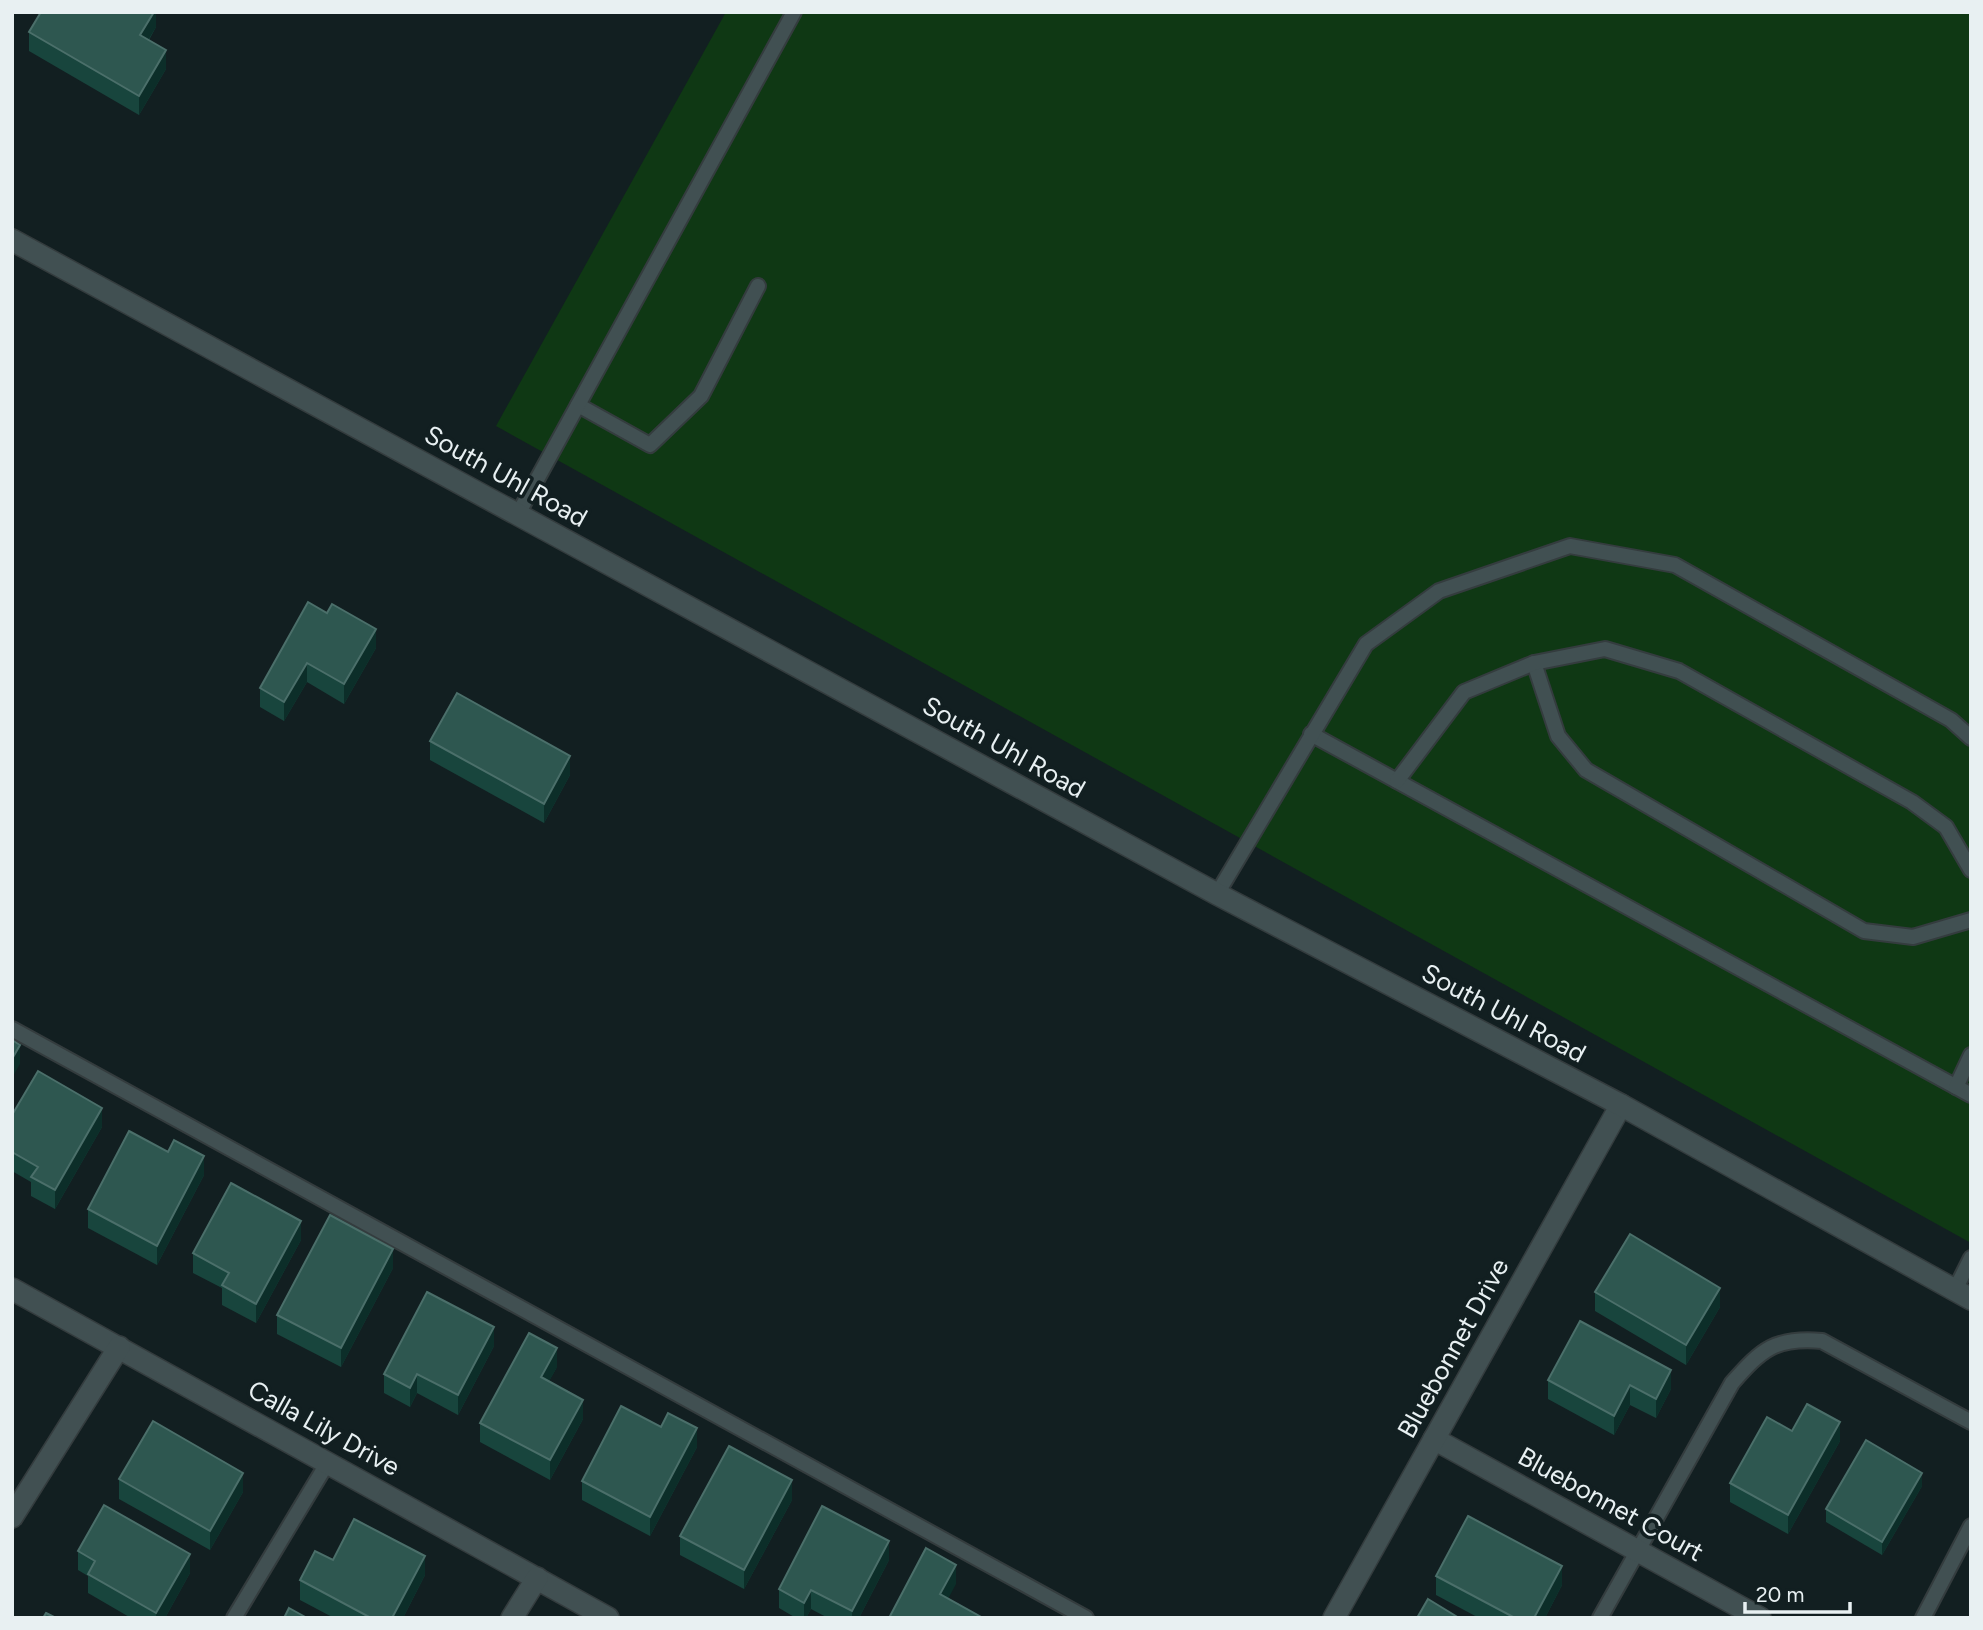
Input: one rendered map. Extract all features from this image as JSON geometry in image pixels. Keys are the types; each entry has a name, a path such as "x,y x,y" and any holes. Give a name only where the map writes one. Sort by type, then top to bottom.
{"main road":[{"name":"South Uhl Road","path":"12,240 1217,894 1621,1105 1963,1294"},
{"name":"Bluebonnet Drive","path":"1334,1618 1621,1105"},
{"name":"Calla Lily Drive","path":"12,1289 608,1618"},
{"path":"12,1517 119,1347"},
{"name":"Bluebonnet Court","path":"1434,1439 1760,1618"},
{"path":"512,1618 537,1578"}],"lane":[{"path":"518,514 794,12"},
{"path":"578,405 650,445 701,396 758,286"},
{"path":"1217,894 1366,644 1439,591 1570,546 1675,565 1951,720 1971,738"},
{"path":"1396,781 1464,692 1534,663 1605,649 1679,671 1912,802 1946,827 1971,870"},
{"path":"1534,663 1558,736 1586,770 1864,931 1913,937 1971,920"},
{"path":"1311,734 1971,1095"},
{"path":"12,1029 1086,1618"},
{"path":"1956,1087 1971,1055"},
{"path":"1963,1294 1971,1258"},
{"path":"1600,1618 1732,1383 1753,1359 1771,1345 1794,1339 1822,1342 1971,1422"},
{"path":"234,1618 328,1462"},
{"path":"1923,1618 1971,1526"}],"green space":[{"path":"726,12 1971,12 1971,1243 496,426"}],"building":[{"path":"41,12 154,12 140,35 166,50 139,96 29,32"},
{"path":"308,602 327,613 332,604 376,629 344,684 307,663 284,702 260,688"},
{"path":"457,693 570,756 544,804 430,741"},
{"path":"12,1040 20,1045 12,1059"},
{"path":"38,1071 102,1108 55,1190 31,1177 38,1167 12,1152 12,1115"},
{"path":"129,1131 168,1152 174,1140 204,1156 157,1246 88,1209"},
{"path":"231,1183 301,1221 256,1304 222,1285 229,1273 193,1253"},
{"path":"330,1215 393,1249 341,1348 277,1315"},
{"path":"1630,1234 1720,1288 1686,1345 1595,1292"},
{"path":"427,1292 494,1327 458,1395 417,1374 410,1388 384,1374"},
{"path":"1580,1321 1671,1370 1656,1399 1630,1385 1614,1416 1548,1380"},
{"path":"529,1333 557,1348 541,1377 583,1400 550,1460 480,1423"},
{"path":"1807,1404 1840,1422 1788,1515 1730,1483 1767,1417 1792,1431"},
{"path":"621,1406 661,1427 668,1413 697,1428 650,1517 582,1481"},
{"path":"153,1421 243,1473 210,1531 119,1479"},
{"path":"1866,1440 1922,1473 1882,1542 1826,1509"},
{"path":"729,1446 792,1480 744,1570 680,1536"},
{"path":"104,1505 190,1554 156,1613 88,1574 95,1561 78,1551"},
{"path":"822,1506 889,1541 852,1611 811,1590 804,1603 779,1589"},
{"path":"1468,1516 1562,1566 1534,1618 1515,1618 1436,1576"},
{"path":"354,1519 425,1556 392,1618 371,1618 300,1580 315,1551 333,1560"},
{"path":"926,1548 956,1565 940,1594 983,1618 889,1618"},
{"path":"1428,1599 1459,1618 1417,1618"},
{"path":"289,1608 307,1618 284,1618"},
{"path":"46,1613 56,1618 43,1618"}]}
